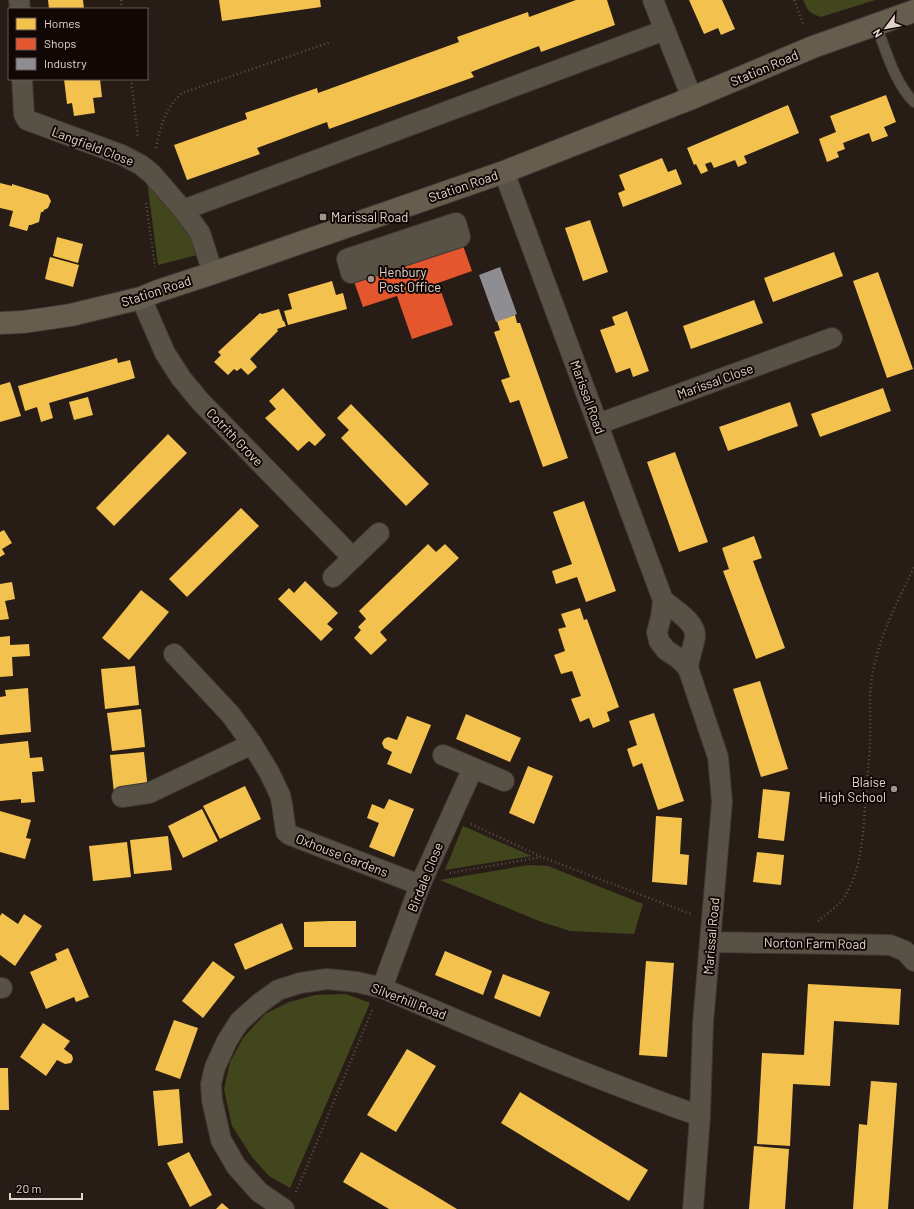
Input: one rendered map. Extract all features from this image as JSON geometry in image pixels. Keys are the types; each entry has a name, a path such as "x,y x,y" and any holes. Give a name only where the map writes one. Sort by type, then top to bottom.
{"main road":[{"name":"Station Road","path":"0,323 51,319 141,298 504,172 692,98 813,47 914,11"}],"street":[{"path":"653,0 692,98"},
{"path":"183,210 665,30"},
{"name":"Langfield Close","path":"22,80 24,114 27,120 122,155 142,165 152,174 183,210 200,233 213,273"},
{"name":"Marissal Road","path":"504,172 663,600 657,632 659,641 666,650 678,658 688,668 718,757 722,802 703,1023 700,1116 693,1209"},
{"path":"456,223 460,237 351,273 347,259 456,223"},
{"name":"Cotrith Grove","path":"141,298 165,353 181,378 200,401 353,558"},
{"name":"Marissal Close","path":"598,424 832,338"},
{"path":"333,577 379,533"},
{"name":"Marissal Road","path":"663,600 692,625 695,636 688,668"},
{"name":"Oxhouse Gardens","path":"174,654 231,715 252,744 280,795 286,832 290,835 422,881"},
{"path":"122,797 149,792 252,744"},
{"path":"443,755 504,781"},
{"name":"Birdale Close","path":"382,988 422,881 473,768"},
{"name":"Norton Farm Road","path":"711,934 890,945 905,951 914,961"},
{"name":"Silverhill Road","path":"290,1202 259,1192 236,1166 222,1140 212,1100 211,1084 215,1067 238,1022 278,990 300,983 327,979 357,982 382,988 631,1092 700,1116"}],"lane":[{"path":"876,24 892,66 905,91 914,102"}],"path":[{"path":"152,174 154,156 163,118 172,102 182,94 331,42"},
{"path":"812,925 834,909 843,899 857,867 862,844 870,739 871,685 876,657 881,638 891,614 914,567"},
{"path":"451,815 542,857 694,915 711,934"},
{"path":"422,881 542,857"},
{"path":"290,1202 382,988"}],"green space":[{"path":"803,0 875,0 821,17 809,11"},
{"path":"147,181 183,221 201,254 158,265"},
{"path":"463,826 532,856 445,870"},
{"path":"529,865 548,866 643,904 634,934 570,931 539,921 440,880"},
{"path":"346,994 370,1003 290,1188 269,1176 252,1157 232,1126 224,1089 230,1062 243,1038 265,1014 289,1002 315,995"}],"building: Homes":[{"path":"48,0 83,0 84,8 49,8"},
{"path":"219,0 320,0 321,7 222,21"},
{"path":"576,0 607,0 615,25 541,52 539,46 471,72 474,77 329,129 327,122 257,148 260,154 187,180 174,145 247,119 245,113 317,88 318,93 459,42 457,37 528,12 529,17"},
{"path":"689,0 722,0 735,29 721,35 718,28 704,34"},
{"path":"64,80 100,80 102,97 93,98 95,113 74,116 72,103 67,104"},
{"path":"886,95 896,122 884,127 888,136 872,142 869,133 843,143 845,149 837,152 839,157 827,162 819,139 836,132 830,116"},
{"path":"788,105 799,133 744,156 747,163 738,167 735,160 714,168 711,162 705,164 708,171 701,174 696,164 694,165 687,148"},
{"path":"662,158 668,172 676,169 682,184 623,207 618,193 625,190 619,175"},
{"path":"0,183 12,186 12,184 48,195 51,201 48,208 41,212 39,222 29,225 27,231 9,226 13,211 0,208"},
{"path":"590,220 608,272 583,281 565,228"},
{"path":"57,237 83,244 78,263 53,256"},
{"path":"834,252 843,276 773,302 764,278"},
{"path":"50,257 79,265 73,287 45,279"},
{"path":"878,272 913,369 887,378 853,281"},
{"path":"332,281 336,295 343,293 347,309 288,325 284,311 292,309 288,294"},
{"path":"754,300 763,323 691,349 683,326"},
{"path":"279,309 286,326 277,329 278,331 250,359 257,367 248,375 241,368 237,371 234,369 228,375 214,362 221,355 218,352 260,313 262,314"},
{"path":"627,311 649,371 633,377 630,368 616,373 600,330 615,325 612,317"},
{"path":"515,315 517,323 520,323 568,458 543,467 519,400 510,403 501,380 510,377 494,332 500,330 497,321"},
{"path":"117,358 118,363 130,360 135,378 49,403 53,418 41,422 37,407 25,411 18,386"},
{"path":"10,382 21,416 0,422 0,385"},
{"path":"283,388 326,435 315,446 309,441 298,451 265,418 276,409 269,401"},
{"path":"883,388 891,411 820,437 811,414"},
{"path":"88,397 93,415 74,420 69,402"},
{"path":"790,402 798,426 728,451 719,427"},
{"path":"351,404 429,484 406,506 341,438 349,430 337,418"},
{"path":"168,434 187,453 114,526 96,508"},
{"path":"675,452 708,542 679,552 647,462"},
{"path":"584,501 616,591 586,602 577,577 556,584 552,571 572,564 553,512"},
{"path":"241,508 259,526 187,597 169,579"},
{"path":"4,530 12,543 2,549 5,554 0,557 0,532"},
{"path":"754,536 762,558 753,561 785,648 756,659 723,571 729,569 722,548"},
{"path":"428,544 436,552 445,544 459,558 380,632 387,640 371,655 354,638 361,630 358,627 366,619 359,611"},
{"path":"305,581 338,613 327,624 333,629 321,641 278,599 289,588 294,593"},
{"path":"12,582 15,599 5,601 9,619 0,620 0,584"},
{"path":"141,590 169,612 129,660 102,638"},
{"path":"580,608 584,620 587,619 619,707 607,712 610,721 593,728 589,718 580,722 571,699 581,696 572,671 561,674 554,655 565,651 558,629 566,627 561,614"},
{"path":"10,636 10,645 29,644 30,656 12,657 13,676 0,677 0,637"},
{"path":"135,666 139,705 105,709 101,669"},
{"path":"760,681 788,769 761,777 733,689"},
{"path":"28,688 31,732 0,735 0,697 6,696 5,690"},
{"path":"141,709 145,747 112,751 107,713"},
{"path":"654,713 684,801 658,810 642,763 633,767 627,749 637,745 629,721"},
{"path":"466,714 521,738 510,762 456,739"},
{"path":"407,716 431,725 411,774 387,764 392,752 384,748 382,743 384,739 388,737 397,740"},
{"path":"28,741 30,758 42,757 44,771 32,772 35,802 21,803 21,799 0,801 0,744"},
{"path":"144,752 148,790 114,793 110,755"},
{"path":"528,766 553,776 534,824 509,813"},
{"path":"245,786 261,819 220,839 203,806"},
{"path":"763,789 790,792 784,841 758,838"},
{"path":"389,799 414,809 394,857 369,847 379,823 367,818 372,804 384,809"},
{"path":"202,809 218,841 183,858 168,826"},
{"path":"0,811 31,820 26,838 31,839 25,859 0,852"},
{"path":"656,816 682,818 680,854 689,855 687,885 652,882"},
{"path":"168,836 172,870 134,874 130,840"},
{"path":"127,842 131,877 93,881 89,846"},
{"path":"757,852 784,855 781,885 753,882"},
{"path":"2,913 18,924 24,914 42,926 15,966 0,955 0,916"},
{"path":"356,921 356,947 304,947 304,922"},
{"path":"282,923 293,949 245,970 234,944"},
{"path":"68,948 89,997 76,1002 74,997 46,1009 30,972 57,960 55,954"},
{"path":"445,951 492,971 483,995 435,975"},
{"path":"213,961 235,977 203,1018 182,1001"},
{"path":"646,961 674,963 667,1057 639,1055"},
{"path":"503,974 550,992 540,1017 494,998"},
{"path":"808,984 901,989 899,1025 834,1021 830,1086 793,1084 790,1146 757,1144 762,1053 804,1055"},
{"path":"174,1020 198,1028 180,1079 155,1070"},
{"path":"43,1023 70,1041 64,1049 72,1055 73,1059 71,1063 65,1064 57,1060 46,1076 20,1057"},
{"path":"407,1049 436,1066 396,1132 367,1115"},
{"path":"0,1068 8,1068 9,1110 0,1110"},
{"path":"871,1081 897,1083 888,1209 853,1209 859,1124 867,1125"},
{"path":"179,1089 183,1143 158,1146 153,1091"},
{"path":"520,1092 648,1170 629,1201 501,1123"},
{"path":"754,1146 789,1149 785,1209 749,1209"},
{"path":"189,1152 212,1195 190,1207 167,1163"},
{"path":"361,1152 457,1209 389,1209 343,1182"},
{"path":"222,1203 229,1209 216,1209"}],"building: Shops":[{"path":"460,237 472,271 438,283 453,325 412,339 397,296 363,307 351,273"}],"building: Industry":[{"path":"500,267 517,314 496,322 479,275"}],"place":[{"name":"Marissal Road","path":"323,217"},
{"name":"Henbury Post Office","path":"371,279"},
{"name":"Blaise High School","path":"894,789"}]}
